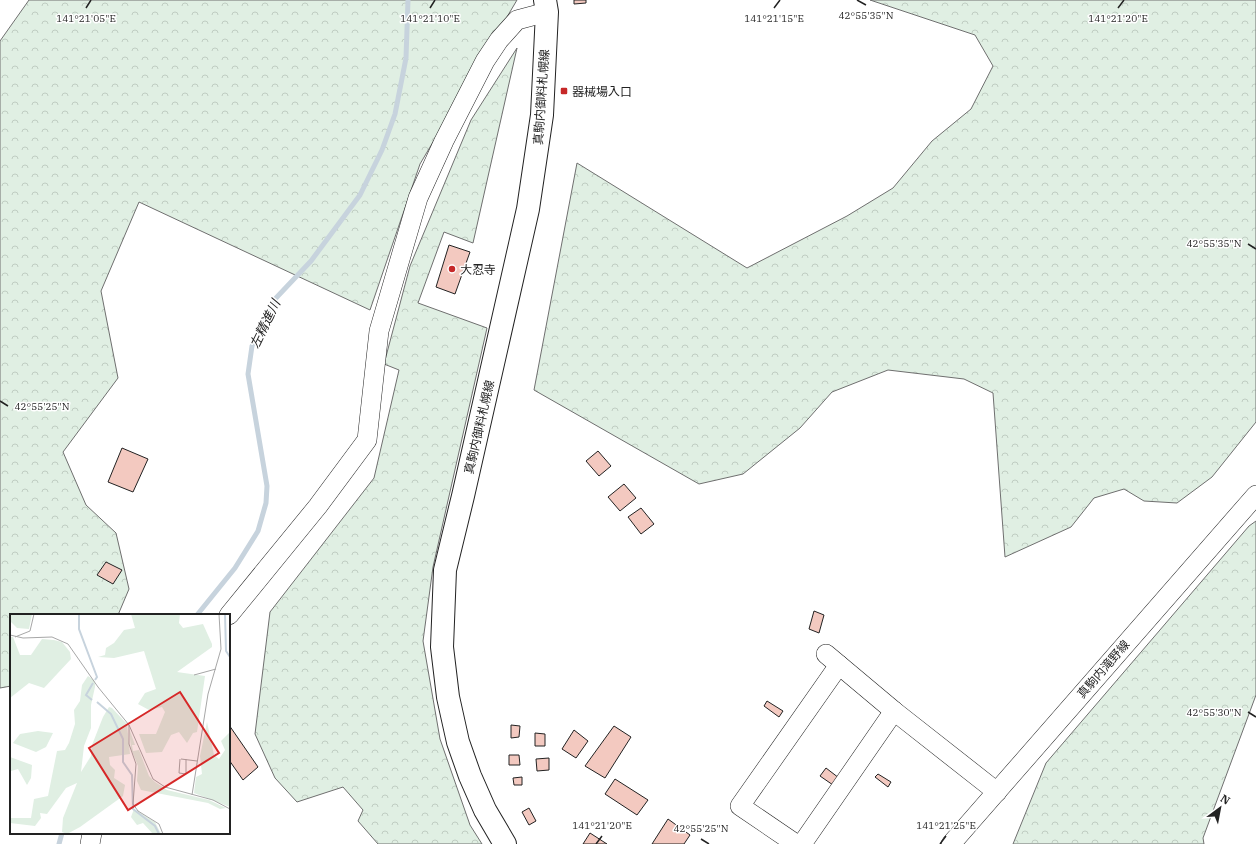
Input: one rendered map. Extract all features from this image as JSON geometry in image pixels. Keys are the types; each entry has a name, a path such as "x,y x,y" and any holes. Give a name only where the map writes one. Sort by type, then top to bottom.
{"main road":[{"name":"真駒内御料札幌線","path":"505,844 485,810 470,776 458,742 448,697 442,647 445,570 528,209 542,115 546,6"}],"street":[{"path":"230,614 318,506 367,440 379,331 418,198 451,127 485,61 498,40 517,20 546,6"},
{"name":"真駒内滝野線","path":"951,844 1256,495"},
{"path":"796,844 740,806 832,659 894,711 996,792"},
{"path":"802,844 894,711"},
{"path":"90,844 92,834"}],"green space":[{"path":"29,0 517,0 420,164 370,310 139,202 101,291 118,378 63,452 86,505 116,533 129,589 118,614 10,614 10,686 0,688 0,41"},
{"path":"870,0 1256,0 1256,422 1212,477 1177,503 1144,501 1124,489 1094,498 1071,527 1005,557 993,393 964,379 888,370 832,392 800,428 743,474 699,484 534,390 577,163 747,268 847,216 893,188 932,141 971,109 993,66 975,35"},
{"path":"517,48 473,243 444,232 418,303 487,328 433,567 423,641 440,739 470,825 482,844 378,844 358,821 363,810 343,787 297,802 275,778 255,734 270,612 374,478 399,370 384,364 410,266 471,120"},
{"path":"1256,521 1256,695 1203,838 1204,844 1013,844 1046,763 1249,526"}],"building":[{"path":"574,0 586,0 586,3 574,4"},
{"name":"大忍寺","path":"449,245 470,252 455,294 436,287"},
{"path":"122,448 148,459 133,492 108,482"},
{"path":"598,451 611,466 599,476 586,461"},
{"path":"624,484 636,498 620,511 608,497"},
{"path":"641,508 654,524 641,534 628,517"},
{"path":"106,562 122,570 113,584 97,575"},
{"path":"814,611 824,615 819,633 809,629"},
{"path":"767,701 783,711 779,717 764,706"},
{"path":"511,725 520,726 519,737 511,738"},
{"path":"230,726 258,767 243,780 230,761"},
{"path":"614,726 631,737 605,778 585,766"},
{"path":"574,730 588,741 576,758 562,749"},
{"path":"535,733 545,734 545,746 535,746"},
{"path":"509,755 519,755 520,765 509,765"},
{"path":"549,758 549,770 537,771 536,759"},
{"path":"826,768 839,778 833,785 820,776"},
{"path":"878,774 891,782 888,787 875,777"},
{"path":"522,777 522,785 514,785 513,778"},
{"path":"615,779 648,800 637,815 605,794"},
{"path":"529,808 536,821 529,825 522,812"},
{"path":"668,819 690,835 684,844 652,844"},
{"path":"590,833 607,844 583,844"}],"waterway":[{"name":"左精進川","path":"198,614 235,568 258,531 266,503 267,486 248,374 252,346 276,298 311,261 360,195 382,150 395,114 406,58 408,0"},
{"name":"左精進川","path":"59,844 62,834"}],"place":[{"name":"器械場入口","path":"564,91"},
{"name":"大忍寺","path":"452,269"}]}
